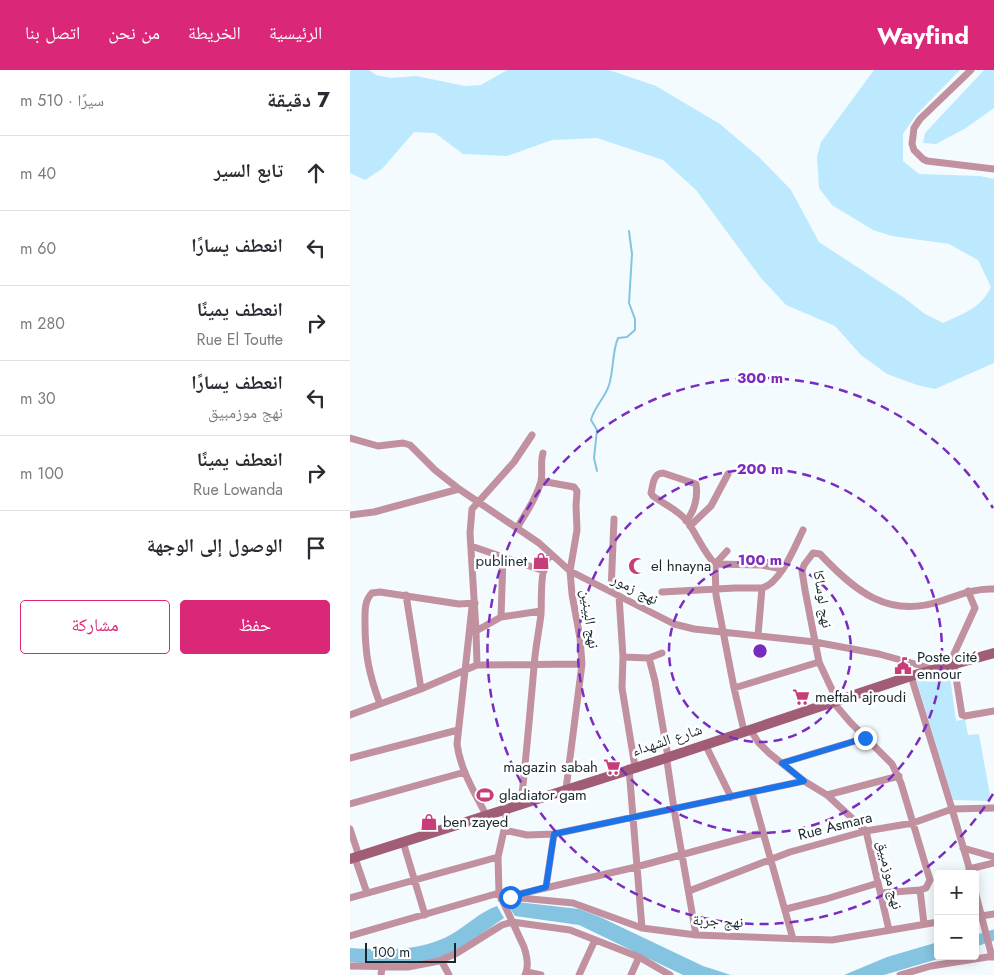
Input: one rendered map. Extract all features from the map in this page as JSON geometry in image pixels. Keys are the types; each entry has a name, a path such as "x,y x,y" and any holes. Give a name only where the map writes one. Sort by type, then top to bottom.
{"main road":[{"name":"شارع الشهداء","path":"355,858 668,757 910,676 994,653"}],"street":[{"path":"971,70 920,119 914,128 912,144 914,150 927,162 994,169"},
{"path":"477,665 471,546 472,509 514,462 532,435"},
{"name":"نهج زمور","path":"350,438 378,446 403,443 410,445 435,470 459,489 539,543 570,571 674,624 694,629 815,642 879,654 936,670"},
{"path":"516,528 531,503 541,481 543,453"},
{"path":"688,523 694,508 696,484 658,473 655,476 651,493 676,510 688,523 715,564 716,589 734,688 747,730"},
{"path":"688,523 712,506 728,474"},
{"name":"نهج البينين","path":"541,481 574,487 577,491 577,530 570,571 582,664 566,789"},
{"path":"350,515 374,512 459,489"},
{"path":"611,592 614,519"},
{"path":"662,592 762,588 770,585 783,569 803,530"},
{"path":"471,546 544,571"},
{"path":"715,564 726,551"},
{"name":"نهج لوساكا","path":"920,890 926,888 930,880 898,776 892,764 865,738 836,701 819,662 802,571 813,553 820,554 854,587 874,598 898,606 922,606 968,591 994,589"},
{"path":"521,804 528,749 534,664 544,571 548,557 551,555"},
{"path":"501,618 503,558"},
{"path":"715,564 762,565 783,569"},
{"path":"758,635 762,588"},
{"path":"968,591 975,608 951,666 962,715 994,711"},
{"path":"380,704 370,677 365,650 365,606 369,595 376,592 459,604 474,603"},
{"path":"406,595 421,689"},
{"path":"619,596 623,656 622,688 632,768 636,867 642,928"},
{"path":"474,603 458,730 458,751 465,772 486,815"},
{"path":"476,631 501,618 541,612"},
{"path":"623,656 649,658 662,653"},
{"path":"649,658 668,757 674,809 696,935"},
{"path":"734,688 819,662"},
{"path":"350,714 421,689 477,665 582,664"},
{"path":"910,676 970,870"},
{"path":"350,758 458,730"},
{"name":"نهج موزمبيق","path":"747,730 758,742 804,781 828,795 866,831 889,930"},
{"path":"782,763 865,738"},
{"path":"705,744 731,798"},
{"path":"350,804 465,772"},
{"path":"828,795 898,776"},
{"path":"504,830 527,835 554,834 804,781"},
{"path":"752,793 793,939"},
{"name":"Rue Asmara","path":"689,891 790,852 866,831 913,823 952,809 994,808"},
{"path":"507,809 498,857 500,896 527,955 526,973 540,975"},
{"path":"350,829 355,858 367,893"},
{"path":"510,897 636,867 762,833"},
{"path":"546,887 554,834"},
{"path":"403,842 425,916"},
{"path":"964,848 994,856"},
{"path":"350,898 498,857"},
{"path":"973,870 994,863"},
{"path":"786,909 878,883"},
{"path":"880,893 920,890 924,924"},
{"name":"نهج جربة","path":"350,936 500,896 573,903 642,928 696,935 832,940 934,923"},
{"path":"979,916 994,914"},
{"path":"900,975 931,966 993,957 985,929 979,918"},
{"path":"350,966 382,971 441,960 457,953 511,920 570,930 639,957 670,975"},
{"path":"579,975 595,940"},
{"path":"631,975 639,957"},
{"path":"441,960 449,975"},
{"path":"929,975 931,966"}],"shaded area":[{"path":"350,70 369,70 376,75 391,78 416,76 465,86 481,85 507,70 609,70 656,86 720,124 760,158 791,190 819,242 903,297 925,314 943,323 977,305 991,287 978,260 949,244 892,236 873,230 832,205 819,188 817,157 821,142 874,70 960,70 916,115 903,134 903,161 919,174 980,176 994,179 994,363 935,389 917,385 887,374 861,355 835,326 786,305 761,278 696,190 663,160 597,138 552,140 507,156 463,154 435,133 414,132 382,169 365,180 350,173"},
{"path":"984,70 994,70 994,108 966,128 936,144 923,143 925,133"},
{"path":"949,669 956,721 965,719 968,735 979,734 991,801 953,800 916,679"},
{"path":"517,902 579,909 600,917 703,966 731,975 683,975 579,925 515,916 507,904"},
{"path":"497,906 504,918 464,945 438,958 417,963 383,965 350,962 350,948 402,949 428,944 452,934 479,915"},
{"path":"934,943 935,960 884,975 844,975 887,957"}],"waterway":[{"path":"597,471 594,458 597,430 591,420 609,385 618,338 627,337 635,330 635,319 629,303 632,254 629,231"},
{"path":"979,940 994,935"}],"place":[{"name":"publinet","path":"541,561"},
{"name":"el hnayna","path":"637,566"},
{"name":"Poste cité ennour","path":"903,666"},
{"name":"meftah ajroudi","path":"801,697"},
{"name":"magazin sabah","path":"612,767"},
{"name":"gladiator gam","path":"485,795"},
{"name":"ben zayed","path":"429,822"}],"route":[{"path":"510,897 546,887 554,834 804,781 782,763 865,738"}]}
